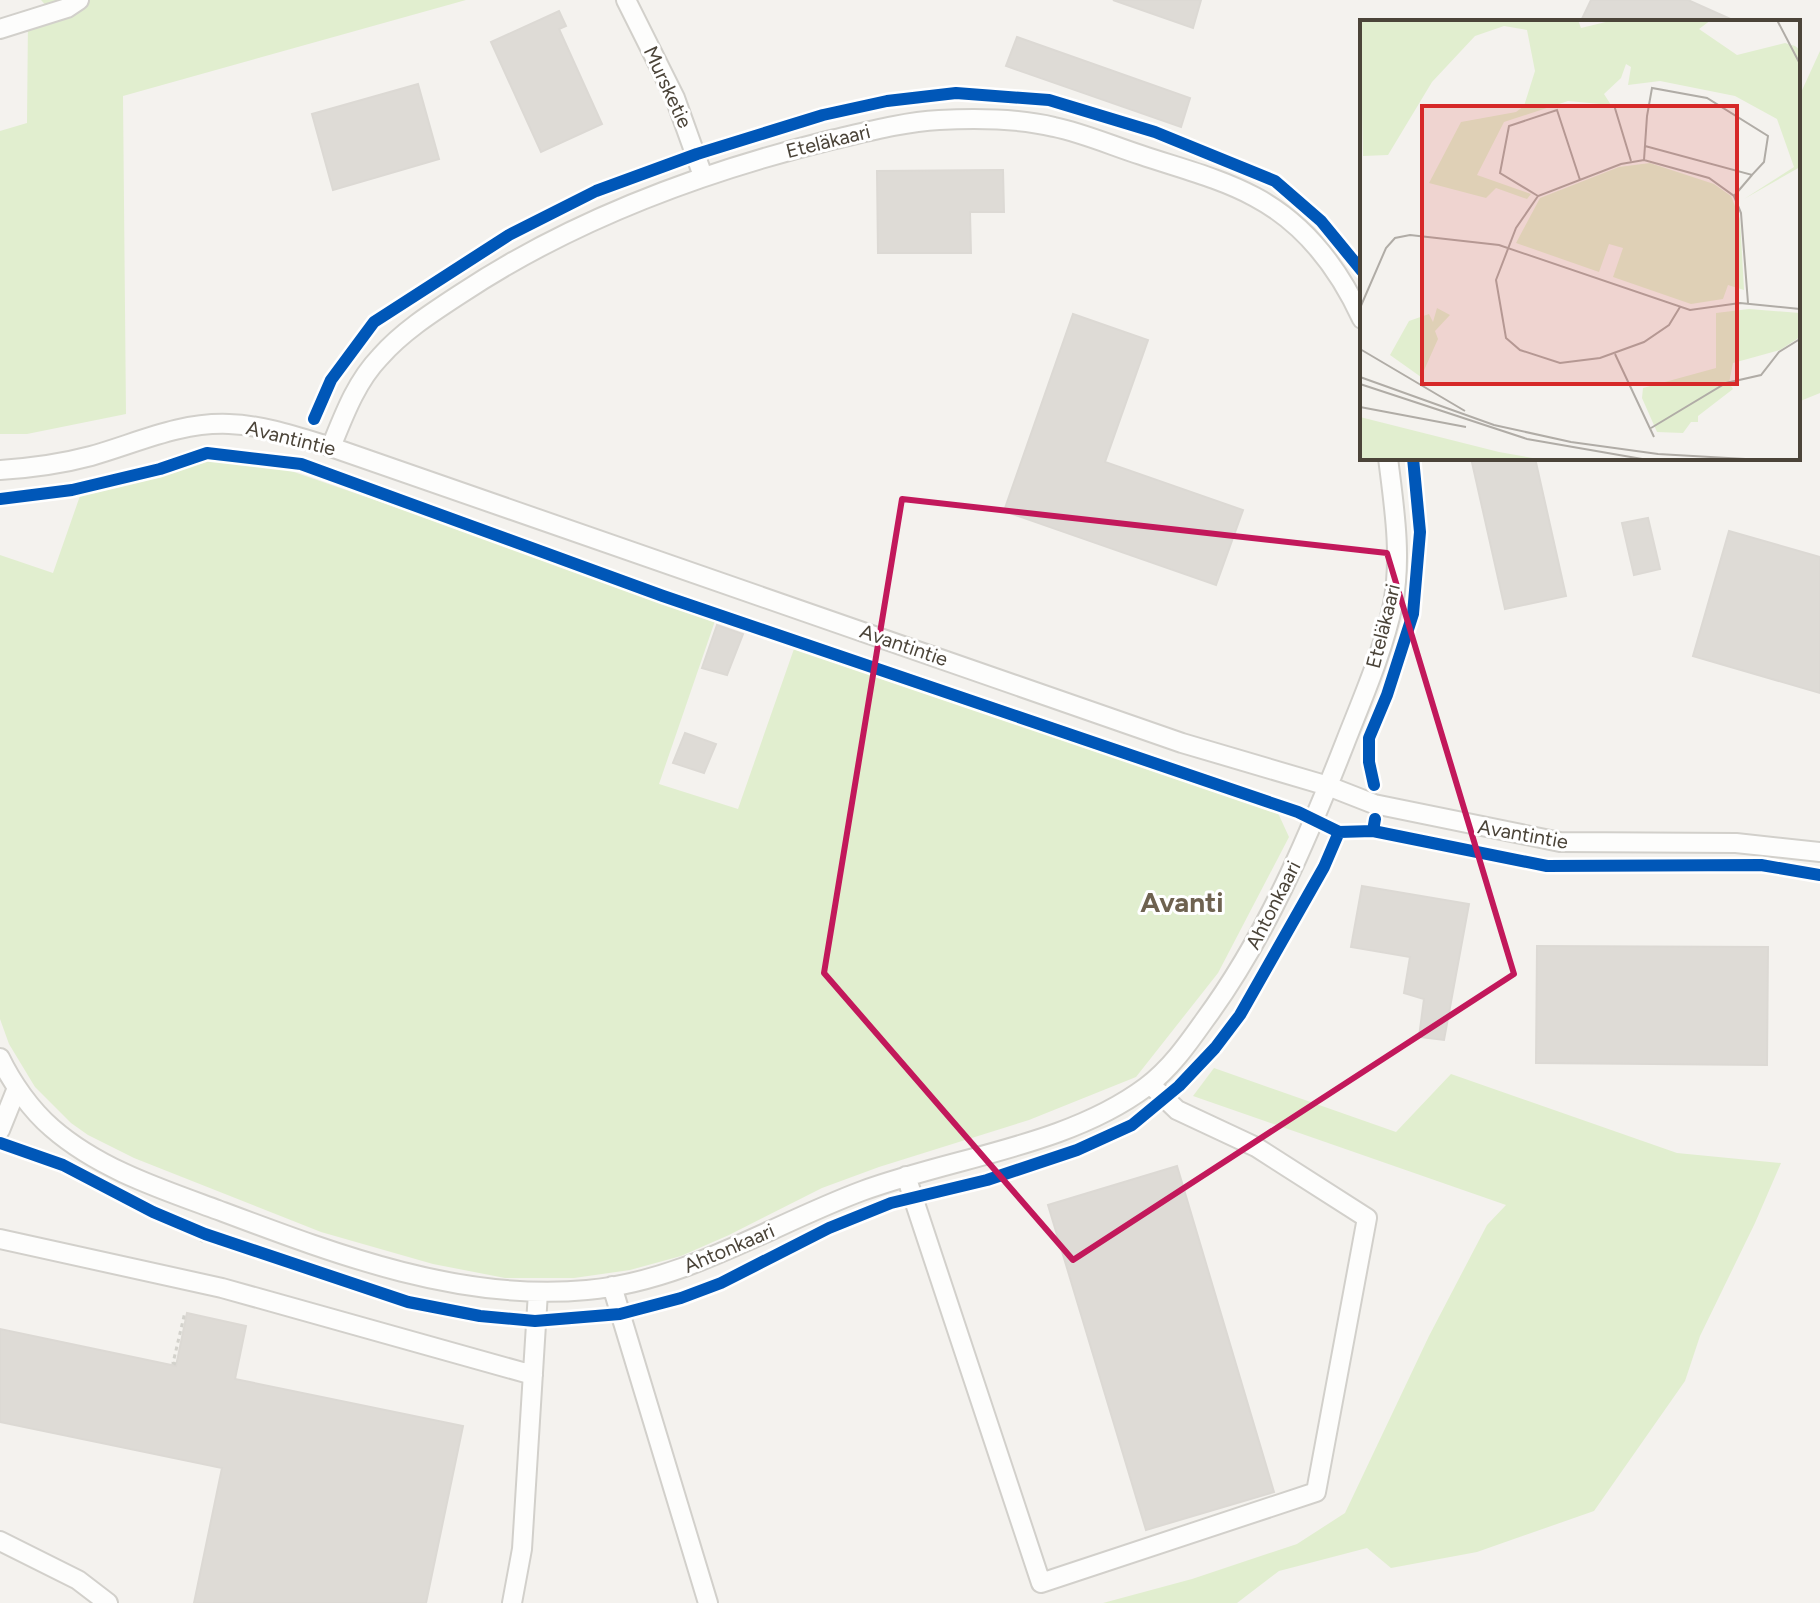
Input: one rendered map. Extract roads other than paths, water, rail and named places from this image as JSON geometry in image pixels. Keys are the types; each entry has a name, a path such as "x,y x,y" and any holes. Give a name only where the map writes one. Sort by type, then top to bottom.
{"street":[{"path":"0,29 67,8 79,0"},
{"name":"Mursketie","path":"626,0 675,98 703,176"},
{"name":"Eteläkaari","path":"331,447 346,409 378,359 397,339 493,273 539,246 703,176 791,150 883,128 934,120 1021,121 1055,127 1217,180 1256,197 1313,242 1336,269 1360,315"},
{"name":"Avantintie","path":"0,470 61,462 169,431 206,424 270,429 331,447 1182,743 1328,786 1374,804 1560,842 1736,843 1820,852"},
{"name":"Eteläkaari","path":"1328,786 1372,673 1394,600 1397,562 1388,460"},
{"name":"Ahtonkaari","path":"0,1058 17,1088 50,1126 120,1172 161,1189 344,1256 454,1284 538,1292 612,1286 669,1274 812,1212 906,1176 1078,1124 1124,1102 1150,1084 1171,1065 1201,1026 1241,965 1277,900 1328,786"},
{"path":"906,1176 1041,1583 1316,1492 1367,1218 1256,1147 1177,1110 1150,1084"},
{"path":"0,1130 17,1088"},
{"path":"0,1239 222,1288 533,1375"},
{"path":"612,1286 708,1603"},
{"path":"512,1603 522,1549 538,1292"},
{"path":"0,1541 78,1580 108,1603"}],"district":[{"name":"Avanti","path":"1182,902"}]}
